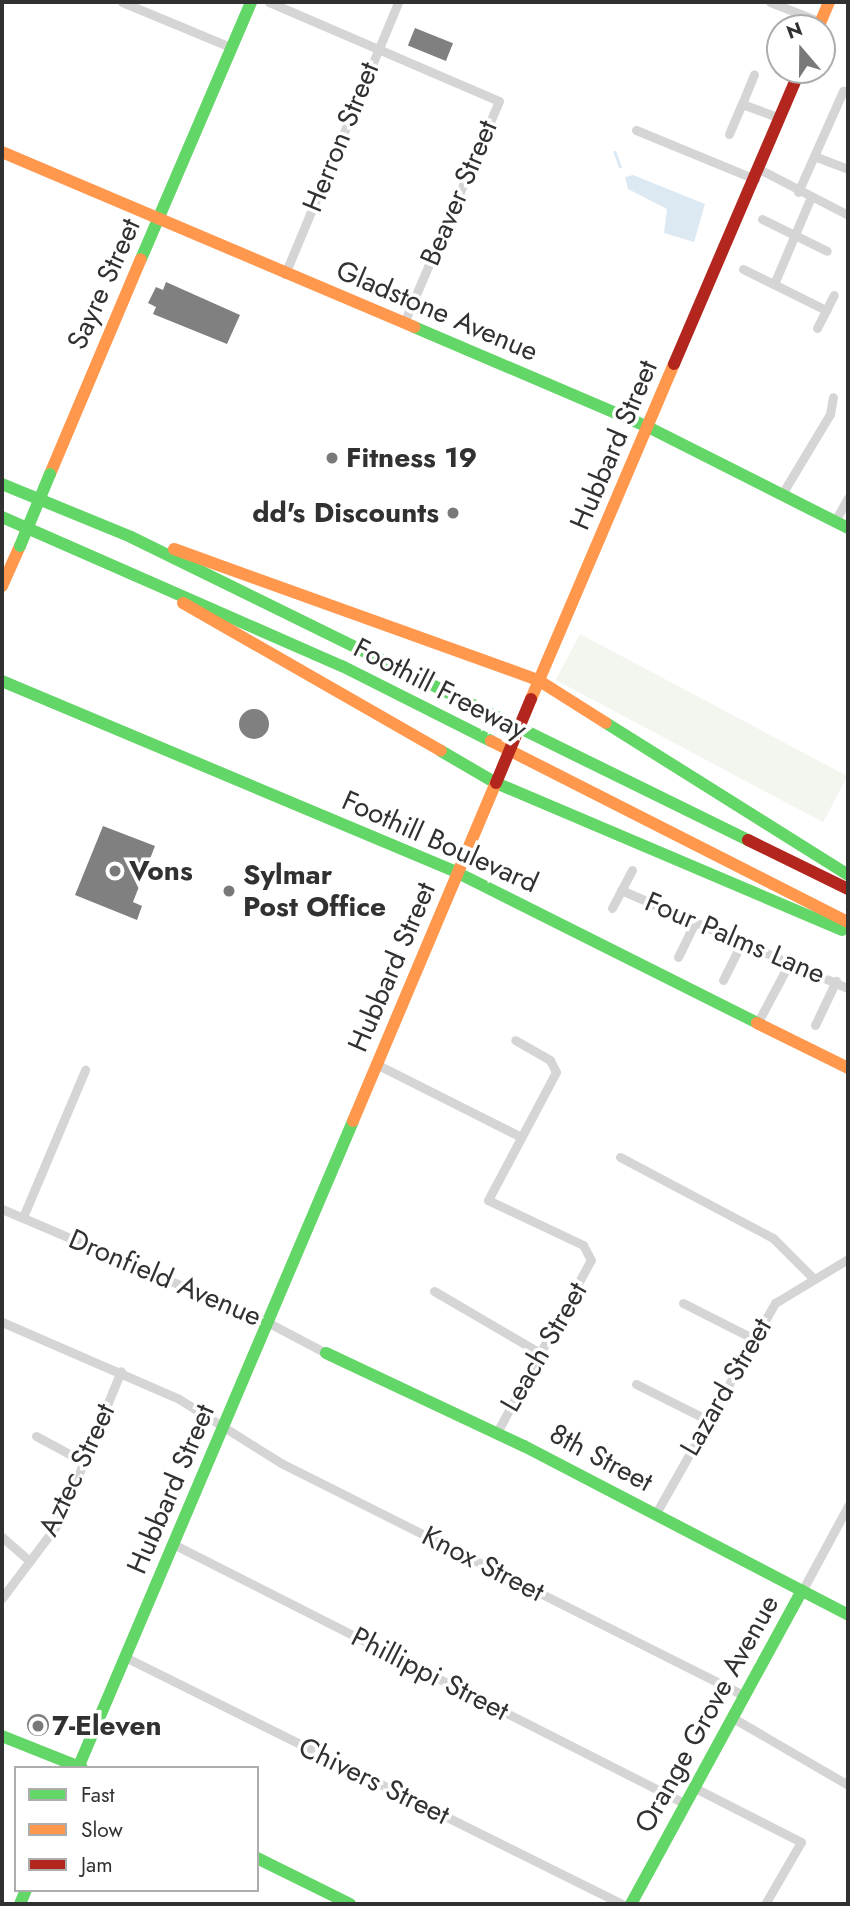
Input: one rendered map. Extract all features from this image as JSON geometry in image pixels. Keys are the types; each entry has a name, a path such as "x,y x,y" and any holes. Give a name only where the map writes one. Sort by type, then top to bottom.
{"main road":[{"name":"Sayre Street","path":"2,586 251,2"},
{"name":"Hubbard Street","path":"80,1766 538,680 794,84"},
{"name":"Gladstone Avenue","path":"2,152 648,427 848,528"},
{"name":"Foothill Freeway","path":"2,484 131,537 848,889"},
{"name":"Foothill Freeway","path":"2,517 137,573 342,666 848,922"},
{"path":"131,537 233,566 538,680 848,875"},
{"path":"137,573 213,622 496,783 848,933"},
{"name":"Foothill Boulevard","path":"2,681 458,873 848,1068"},
{"name":"8th Street","path":"326,1353 496,1434 848,1615"},
{"name":"Orange Grove Avenue","path":"631,1904 802,1591"},
{"path":"2,1736 77,1766"},
{"path":"259,1859 328,1899 350,1904"}],"street":[{"path":"122,2 230,47"},
{"path":"269,2 377,48"},
{"name":"Herron Street","path":"285,274 398,2"},
{"path":"770,2 796,14"},
{"name":"Beaver Street","path":"377,48 499,101 404,323"},
{"path":"729,134 754,74"},
{"path":"799,192 843,91"},
{"path":"742,104 780,118"},
{"path":"636,130 757,174 848,215"},
{"path":"814,156 847,166"},
{"path":"774,284 810,197"},
{"path":"762,219 827,251"},
{"path":"743,269 826,310"},
{"path":"817,328 834,295"},
{"path":"782,495 830,414 834,397"},
{"path":"835,521 848,498"},
{"path":"612,908 632,870"},
{"name":"Four Palms Lane","path":"621,890 791,960 848,988"},
{"path":"678,957 695,922"},
{"path":"723,980 742,942"},
{"path":"758,1022 791,960"},
{"path":"815,1025 835,981"},
{"path":"378,1065 521,1138 556,1072 550,1059 515,1040"},
{"path":"23,1217 85,1070"},
{"name":"Leach Street","path":"496,1434 542,1354 591,1259 583,1245 488,1200 521,1138"},
{"path":"620,1157 773,1238 813,1278"},
{"name":"Dronfield Avenue","path":"2,1209 267,1322 326,1353"},
{"name":"Lazard Street","path":"654,1515 752,1338 775,1303 848,1259"},
{"path":"434,1291 542,1354"},
{"path":"683,1303 752,1338"},
{"name":"Knox Street","path":"2,1322 121,1371 179,1399 222,1431 745,1696"},
{"name":"Aztec Street","path":"2,1598 59,1522 121,1371"},
{"path":"636,1384 706,1419"},
{"path":"36,1436 84,1462"},
{"name":"Orange Grove Avenue","path":"802,1591 848,1506"},
{"path":"2,1537 30,1561"},
{"name":"Phillippi Street","path":"173,1544 686,1804"},
{"name":"Chivers Street","path":"127,1658 621,1904"},
{"path":"733,1718 848,1785"},
{"path":"695,1788 801,1842 765,1904"}],"shaded area":[{"path":"633,175 705,204 694,242 664,233 667,209 628,189 625,177"},
{"path":"580,634 848,776 823,822 556,680"}],"building":[{"path":"415,28 453,43 446,61 408,46"},
{"path":"166,282 240,315 227,344 153,314 156,307 148,303 156,287 163,290"},
{"path":"254,709 265,713 269,724 265,735 254,739 243,735 239,724 243,713"},
{"name":"Vons","path":"103,826 155,846 133,902 142,906 137,920 75,895"},
{"name":"7-Eleven","path":"34,1714 42,1714 49,1721 49,1729 42,1736 34,1736 27,1729 27,1721"}],"waterway":[{"path":"615,152 620,166"}],"traffic: fast":[{"path":"141,259 251,2"},
{"path":"414,327 648,427 848,528"},
{"path":"20,546 50,474"},
{"path":"2,484 131,537 748,840"},
{"path":"2,517 342,666 491,741"},
{"path":"2,681 458,873 757,1023"},
{"path":"606,723 848,875"},
{"path":"441,751 496,783 842,930"},
{"path":"79,1766 353,1121"},
{"path":"326,1353 524,1446 848,1615"},
{"path":"631,1904 802,1591"},
{"path":"2,1736 77,1766"},
{"path":"259,1859 350,1904"},
{"path":"20,1904 25,1892"}],"traffic: slow":[{"path":"824,14 829,2"},
{"path":"2,152 414,327"},
{"path":"50,474 141,259"},
{"path":"531,699 674,364"},
{"path":"2,586 20,546"},
{"path":"174,549 538,680 606,723"},
{"path":"183,603 441,751"},
{"path":"491,741 848,922"},
{"path":"353,1121 496,783"},
{"path":"757,1023 848,1068"}],"traffic: jam":[{"path":"674,364 794,84"},
{"path":"496,783 531,699"},
{"path":"748,840 848,889"}],"place":[{"name":"Fitness 19","path":"332,458"},
{"name":"dd's Discounts","path":"453,513"},
{"name":"Vons","path":"115,871"},
{"name":"Sylmar Post Office","path":"229,891"},
{"name":"7-Eleven","path":"38,1726"}]}
